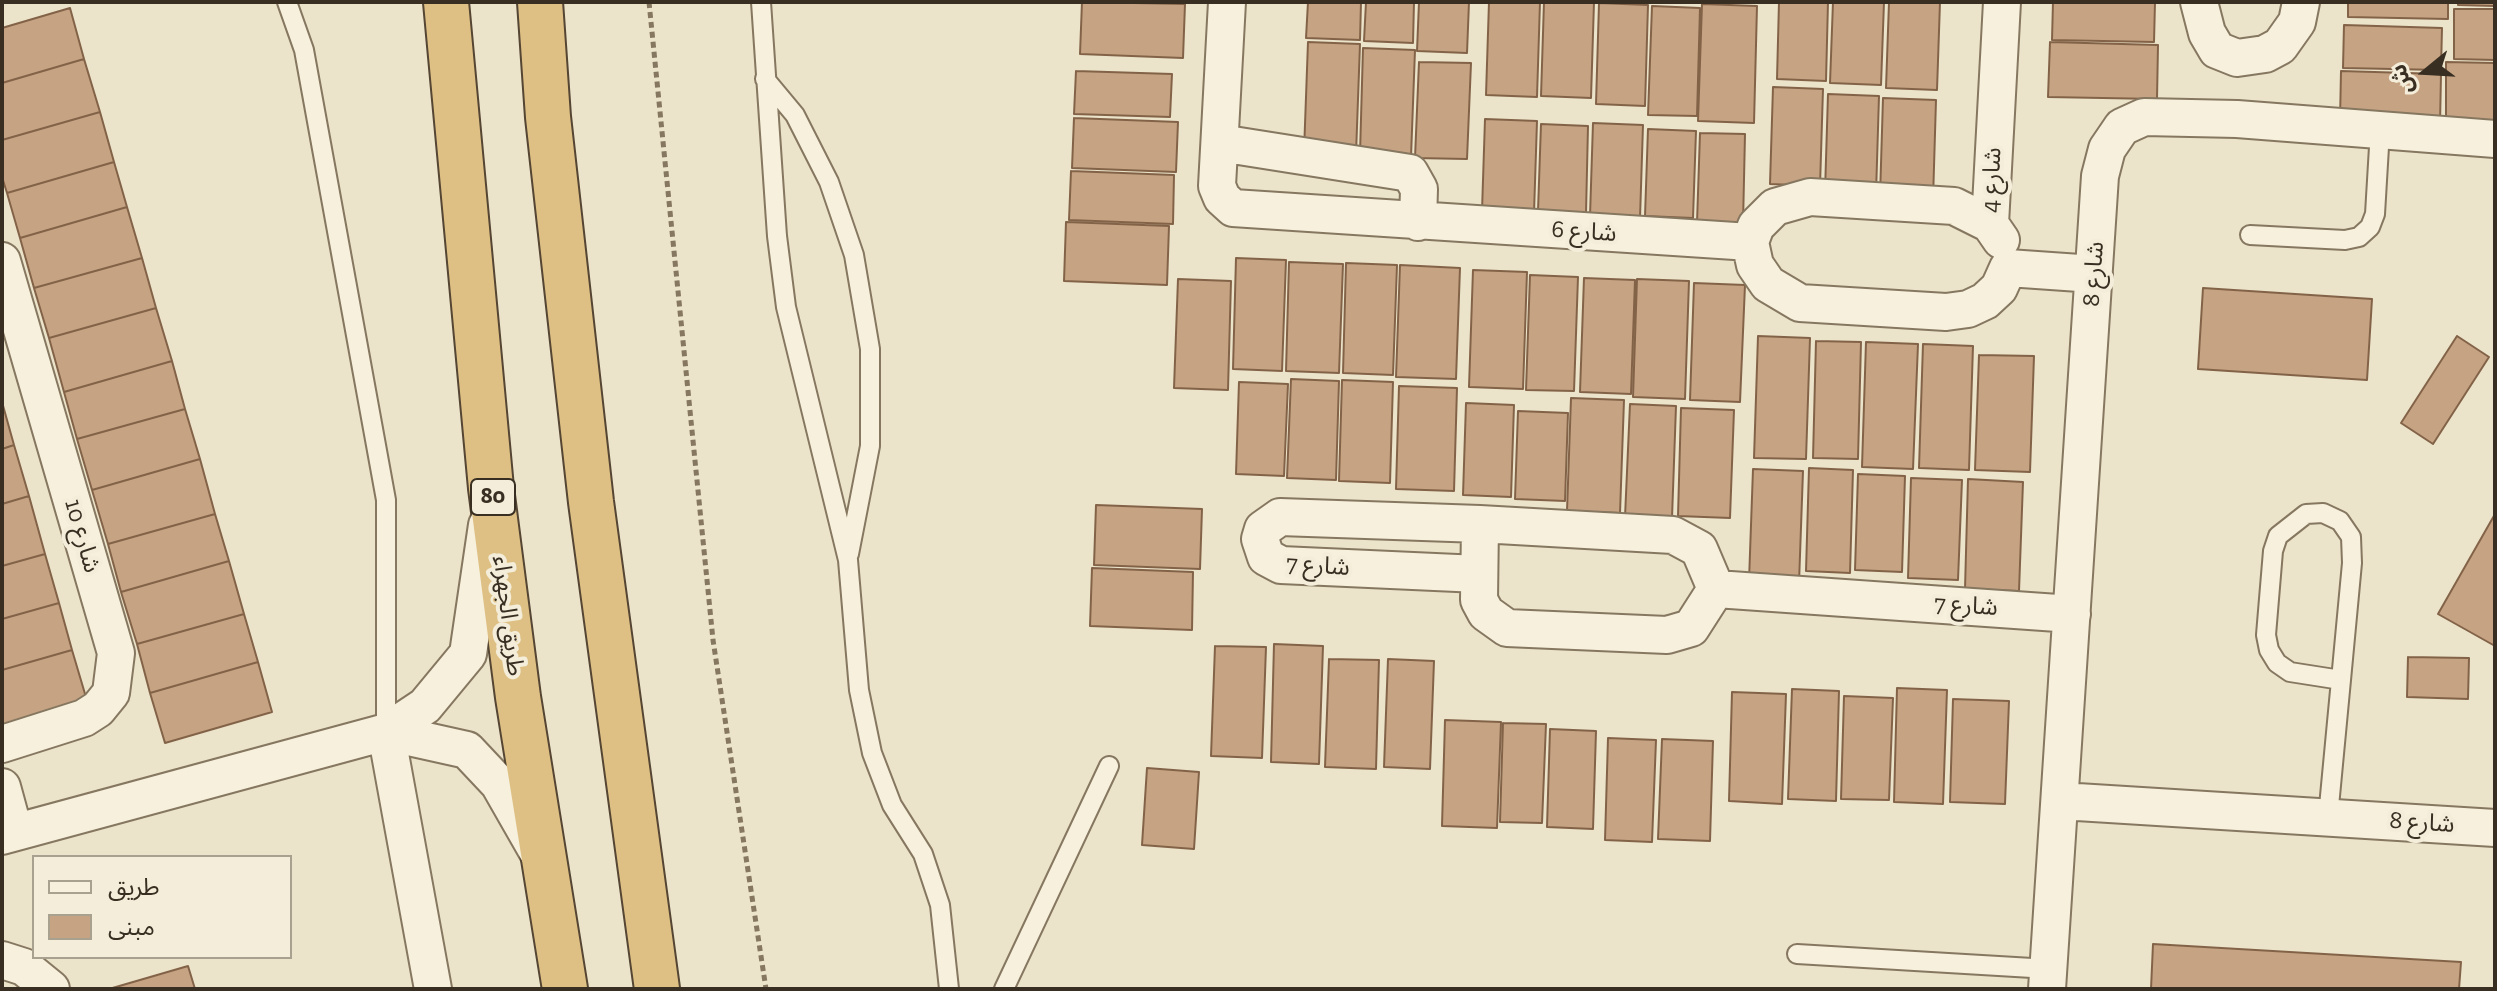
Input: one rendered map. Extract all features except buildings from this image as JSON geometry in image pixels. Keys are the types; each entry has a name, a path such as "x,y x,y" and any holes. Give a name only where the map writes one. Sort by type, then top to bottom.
{"highway":[{"name":"طريق الجهراء","path":"446,2 491,488 518,697 565,989"},
{"path":"540,2 548,117 591,502 657,989"}],"street":[{"name":"شارع 6","path":"1227,2 1217,186 1222,198 1233,208 1750,242"},
{"name":"شارع 4","path":"2002,2 1990,224 2003,243 2008,268"},
{"path":"2199,2 2207,33 2217,50 2237,58 2265,54 2280,46 2297,22 2301,2"},
{"path":"2237,58 2237,119"},
{"name":"شارع 8","path":"2048,979 2100,176 2107,149 2122,127 2144,117 2237,119 2495,139"},
{"path":"1220,143 1410,173 1419,189 1418,222"},
{"path":"1990,224 1954,206 1810,197 1775,207 1756,226 1750,242 1755,265 1768,284 1800,303 1957,310 1985,301 1999,288 2008,268 2094,274"},
{"name":"شارع 10","path":"2,261 116,653 111,693 98,709 84,718 2,744"},
{"path":"2,787 8,833 386,732 425,706 468,654 491,488"},
{"name":"شارع 7","path":"1479,574 1281,565 1266,557 1260,539 1263,529 1280,517 1673,535 1699,549 1716,589 2072,614"},
{"path":"1480,524 1479,600 1486,613 1507,628 1667,635 1691,628 1716,589"},
{"path":"386,732 467,750 499,784 547,868"},
{"path":"386,732 433,989"},
{"name":"شارع 8","path":"2061,801 2495,828"},
{"path":"2,960 24,967 51,989"}],"lane":[{"path":"287,2 304,50 386,500 386,732"},
{"path":"761,2 786,307 848,560 859,690 872,753 892,805 927,867 940,905 949,989"},
{"path":"765,79 795,115 829,182 854,255 867,333 870,446 848,560"},
{"path":"2250,235 2345,240 2359,237 2370,227 2375,214 2380,130"},
{"path":"2328,817 2341,680 2351,537 2340,521 2323,513 2306,514 2278,536 2273,551 2266,635 2269,650 2277,663 2290,672 2341,680"},
{"path":"1004,989 1109,766"},
{"path":"1797,954 2048,979"}],"path":[{"path":"649,2 713,640 766,989"}]}
